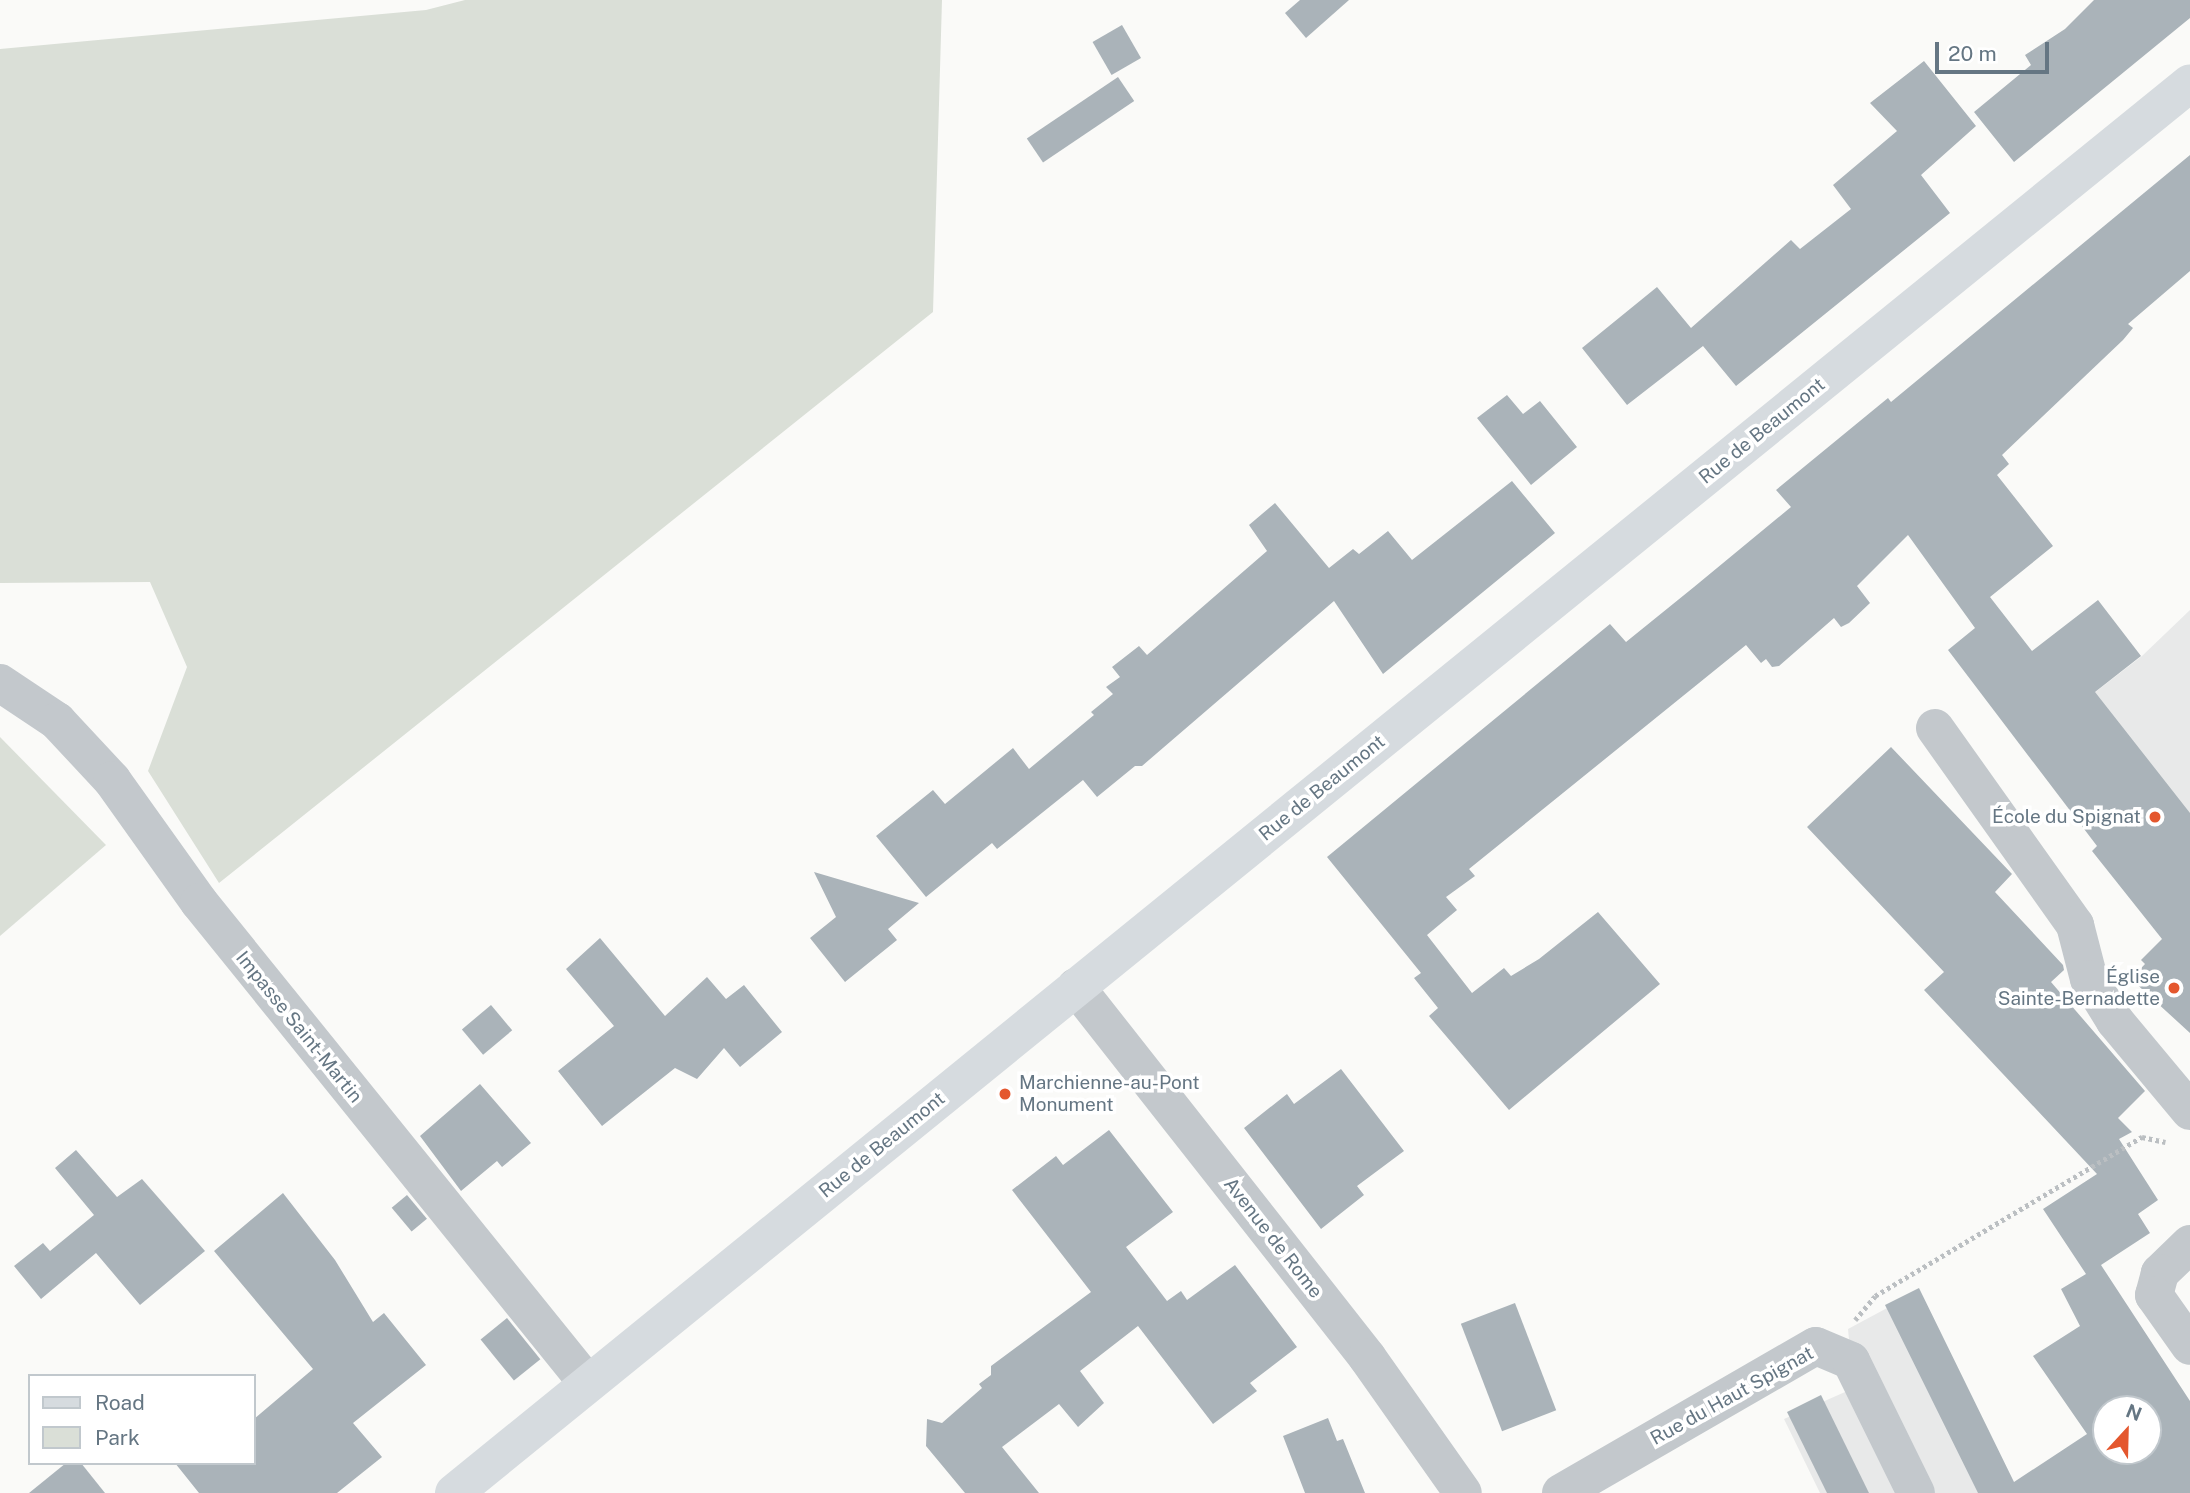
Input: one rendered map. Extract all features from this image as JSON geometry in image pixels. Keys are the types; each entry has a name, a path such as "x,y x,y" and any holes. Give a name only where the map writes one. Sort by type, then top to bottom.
{"main road":[{"name":"Rue de Beaumont","path":"454,1493 2190,83"}],"street":[{"name":"Impasse Saint-Martin","path":"0,683 57,721 112,780 199,902 588,1384"},
{"path":"1935,728 2075,925 2089,979 2184,1128"},
{"name":"Avenue de Rome","path":"1076,987 1367,1357 1463,1493"},
{"path":"2190,1244 2160,1273 2154,1295 2190,1346"},
{"name":"Rue du Haut Spignat","path":"1561,1493 1816,1346 1851,1361 1916,1493"}],"path":[{"path":"1830,1352 1875,1296 2142,1137 2184,1128"}],"shaded area":[{"name":"École du Spignat","path":"2190,610 2190,907 2050,727 2142,656"},
{"path":"1917,1292 2015,1493 1820,1493 1784,1419 1845,1392 1851,1361 1848,1329"}],"green space":[{"path":"465,0 942,0 933,312 219,883 148,771 187,667 150,582 0,583 0,49 426,10"},
{"path":"0,737 106,845 0,936"}],"building":[{"path":"1300,0 1349,0 1306,38 1285,13"},
{"path":"2094,0 2190,0 2190,18 2014,162 1974,112 2031,65 2025,55 2065,29"},
{"path":"1122,25 1141,58 1112,75 1093,42"},
{"path":"1924,61 1976,126 1921,175 1950,213 1736,386 1703,346 1627,405 1582,348 1657,287 1691,328 1791,240 1800,249 1851,209 1833,185 1897,131 1870,103"},
{"path":"1118,77 1134,101 1043,163 1027,139"},
{"path":"2190,155 2190,271 2128,324 2133,328 2123,340 2002,455 2009,464 1997,475 2053,546 1990,597 2032,651 2098,600 2141,656 2095,692 2190,813 2190,1033 2131,979 2145,964 2141,960 2162,939 2092,851 2097,846 1948,650 1975,628 1908,535 1857,586 1870,603 1849,623 1841,627 1834,618 1779,666 1772,667 1766,659 1761,663 1746,645 1469,869 1475,876 1446,897 1457,910 1427,935 1472,993 1504,968 1511,976 1539,959 1598,912 1660,984 1509,1110 1429,1016 1438,1008 1414,978 1421,973 1327,857 1610,624 1626,642 1694,587 1791,507 1776,490 1888,398 1891,402"},
{"path":"1507,395 1523,414 1540,401 1577,447 1531,485 1477,418"},
{"path":"1512,481 1555,533 1383,674 1334,601 1142,766 1135,766 1097,797 1083,780 997,849 992,843 926,897 876,836 933,790 945,804 1013,748 1029,769 1094,715 1091,712 1113,694 1106,687 1120,677 1112,667 1139,646 1147,655 1267,551 1249,525 1275,503 1329,568 1353,549 1359,554 1388,531 1412,560"},
{"path":"1891,747 2012,874 1995,892 2063,965 2064,970 2051,982 2145,1091 2118,1118 2132,1132 2119,1139 2158,1200 2138,1214 2150,1233 2101,1265 2190,1401 2190,1493 1978,1493 1885,1305 1919,1288 2014,1482 2087,1434 2033,1356 2080,1326 2061,1289 2086,1274 2043,1209 2097,1174 1924,990 1944,972 1807,827"},
{"path":"814,872 919,903 888,929 897,940 845,982 810,938 836,917"},
{"path":"600,938 665,1016 707,977 726,999 744,985 782,1032 740,1067 724,1048 697,1079 675,1068 602,1126 558,1071 614,1026 566,969"},
{"path":"491,1005 512,1030 483,1055 462,1029"},
{"path":"1341,1069 1404,1151 1357,1186 1364,1195 1321,1229 1244,1128 1287,1094 1294,1104"},
{"path":"480,1084 531,1143 502,1167 497,1161 461,1191 420,1136"},
{"path":"1109,1130 1173,1212 1126,1247 1167,1301 1181,1291 1187,1300 1235,1265 1297,1347 1250,1383 1257,1391 1213,1424 1138,1326 1080,1371 1104,1403 1078,1427 1059,1404 1002,1447 1039,1493 965,1493 926,1446 927,1419 942,1423 982,1388 979,1384 991,1375 991,1366 1091,1292 1012,1190 1056,1156 1063,1165"},
{"path":"76,1150 117,1197 142,1179 205,1251 140,1305 96,1253 41,1299 14,1266 43,1243 50,1251 94,1215 55,1168"},
{"path":"283,1193 335,1260 373,1322 384,1313 426,1365 353,1423 382,1457 337,1493 199,1493 177,1465 256,1465 256,1417 313,1369 214,1251"},
{"path":"407,1195 427,1219 412,1232 392,1208"},
{"path":"1515,1303 1556,1410 1502,1431 1461,1324"},
{"path":"507,1318 540,1359 514,1381 481,1339"},
{"path":"1821,1395 1869,1493 1827,1493 1787,1412"},
{"path":"1328,1418 1337,1441 1343,1439 1365,1493 1305,1493 1283,1436"},
{"path":"64,1465 83,1465 105,1493 29,1493"}],"place":[{"name":"École du Spignat","path":"2155,817"},
{"name":"Église Sainte-Bernadette","path":"2174,988"},
{"name":"Marchienne-au-Pont Monument","path":"1005,1094"}]}
